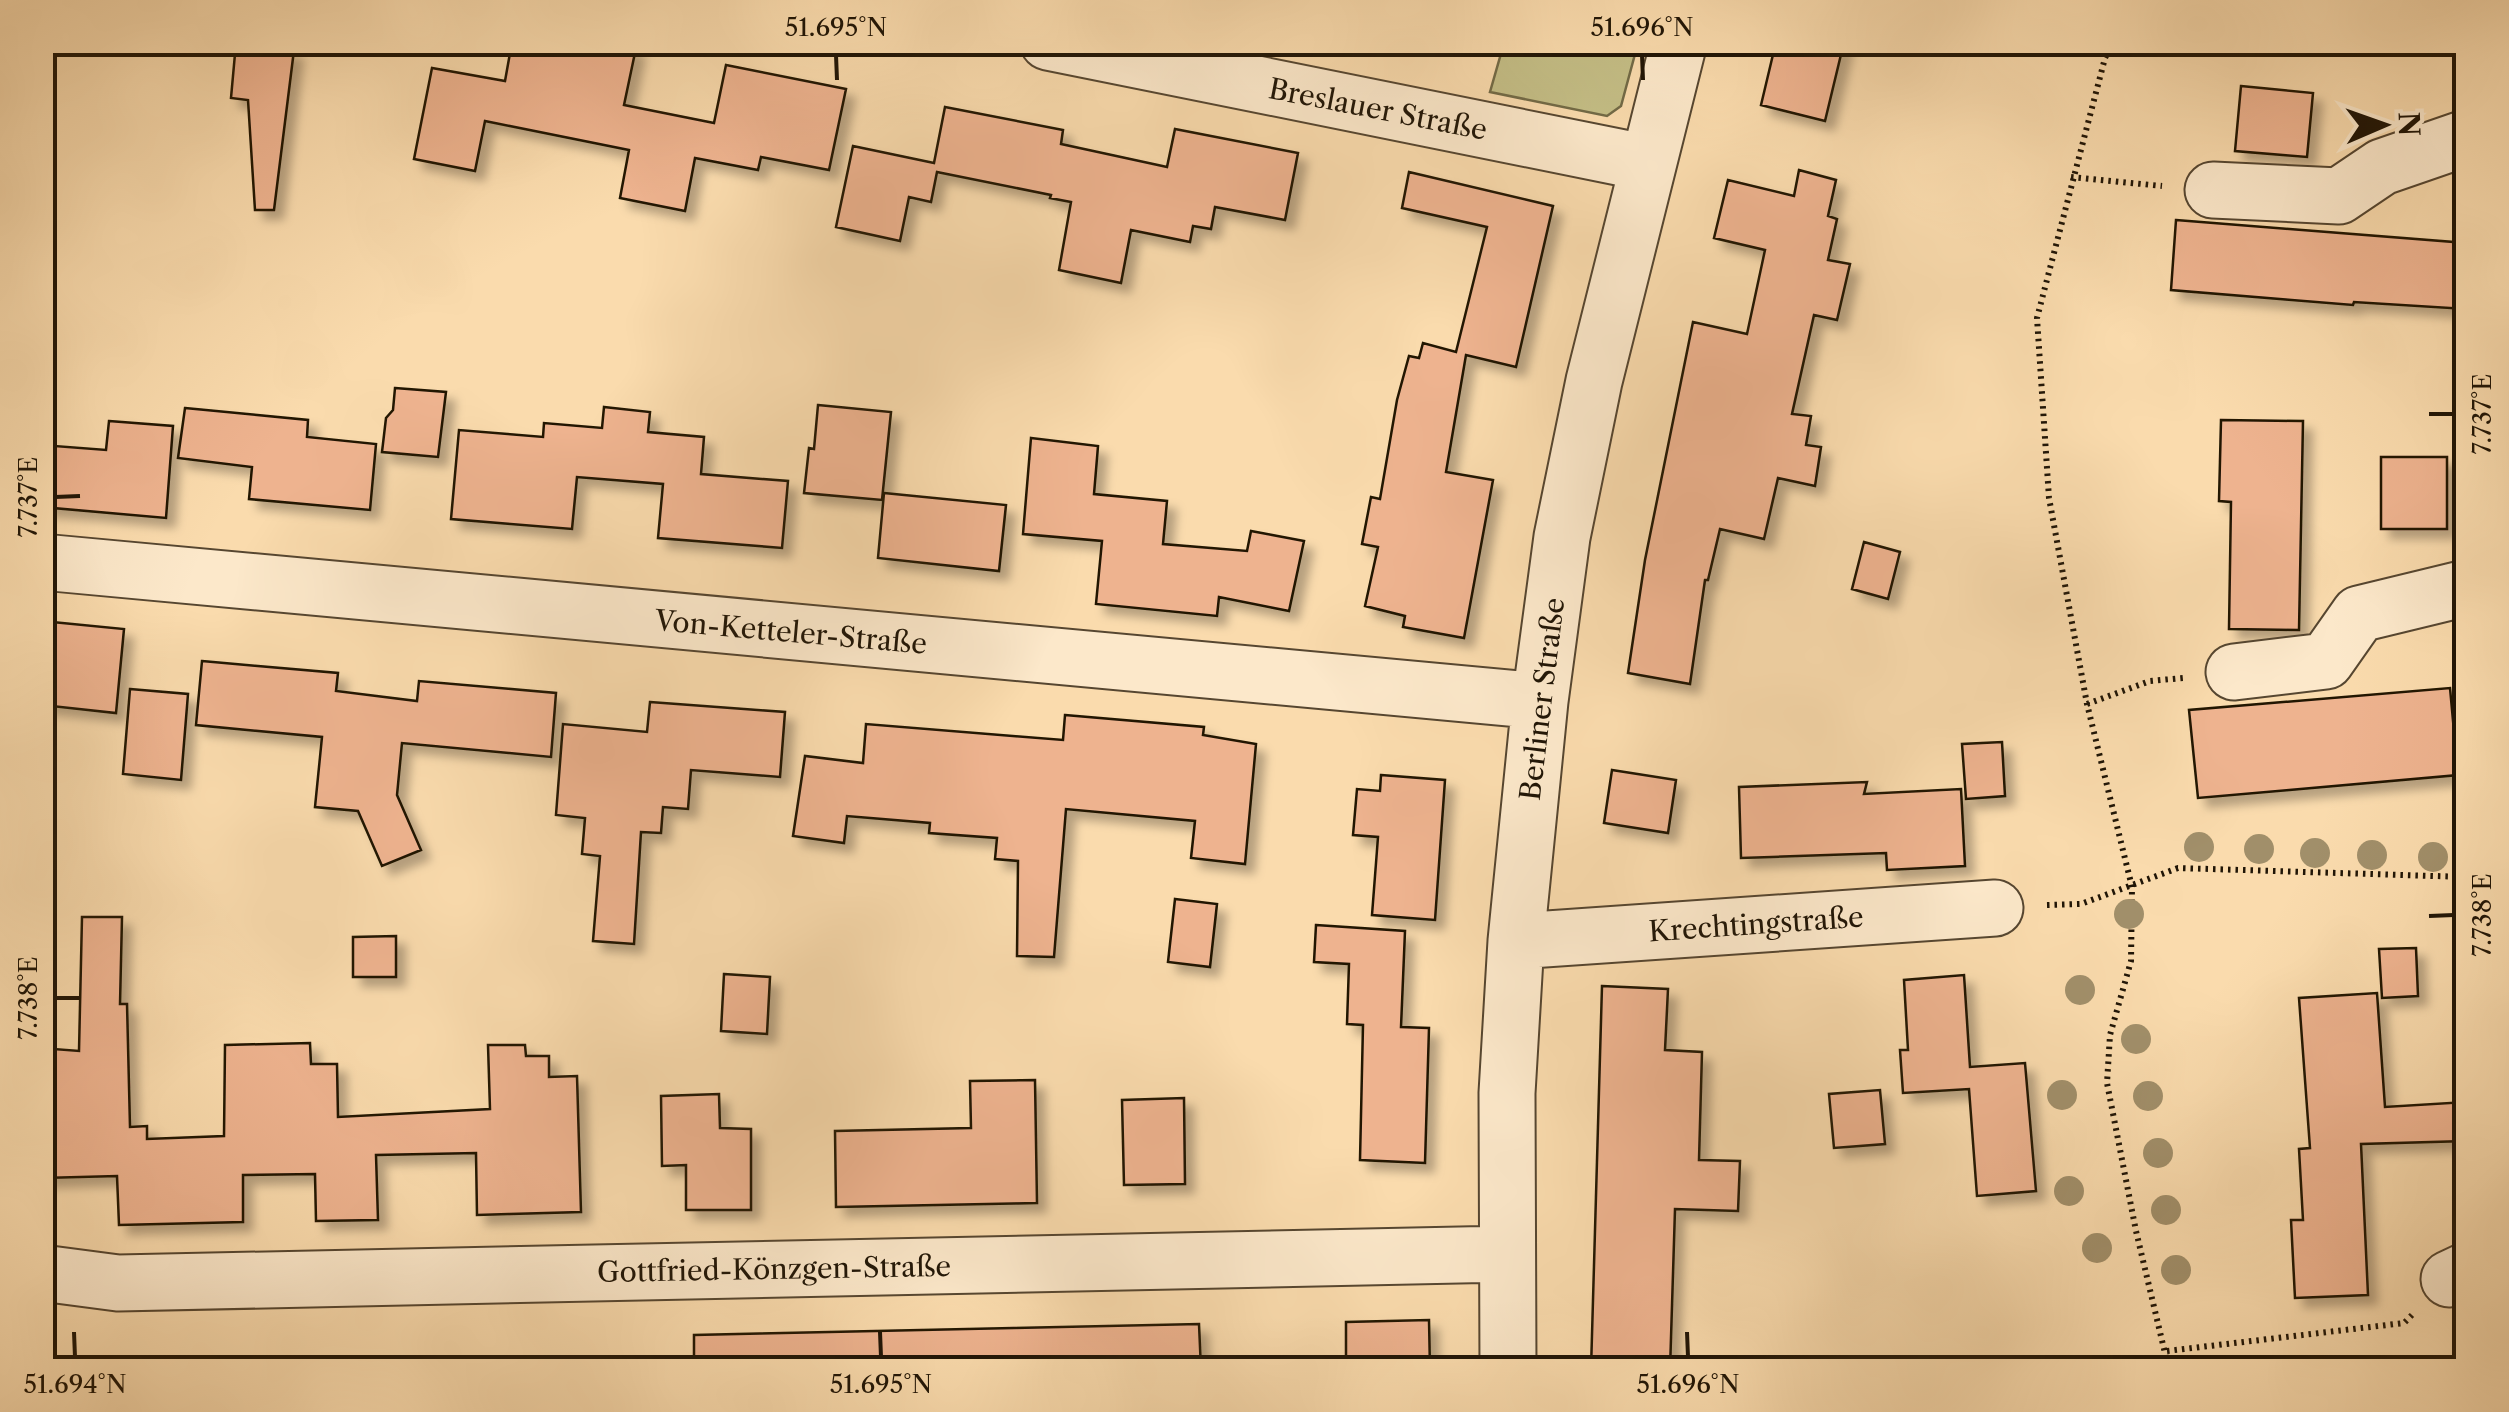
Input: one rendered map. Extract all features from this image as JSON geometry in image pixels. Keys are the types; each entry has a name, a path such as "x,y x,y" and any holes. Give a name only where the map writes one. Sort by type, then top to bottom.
{"street":[{"name":"Breslauer Straße","path":"1048,42 1648,163"},
{"name":"Berliner Straße","path":"1508,1370 1508,1093 1516,941 1540,701 1562,538 1578,460 1679,42"},
{"path":"2213,190 2339,196 2382,167 2466,138"},
{"name":"Von-Ketteler-Straße","path":"42,562 1540,701"},
{"path":"2234,672 2326,660 2359,614 2466,588"},
{"name":"Krechtingstraße","path":"1516,941 1995,908"},
{"name":"Gottfried-Könzgen-Straße","path":"42,1273 118,1284 1507,1254"}],"path":[{"path":"2113,42 2105,58 2072,177 2037,318 2049,498 2087,704 2132,887 2131,961 2110,1035 2107,1083 2136,1231 2170,1370"},
{"path":"2072,177 2138,184"},
{"path":"2087,704 2150,681"},
{"path":"2081,904 2178,868 2466,877"},
{"path":"2167,1351 2404,1323 2458,1275"}],"shaded area":[{"path":"1504,42 1638,43 1621,106 1607,116 1490,92"}],"building":[{"path":"512,42 610,42 636,48 624,105 714,123 726,65 846,89 829,170 761,157 758,170 695,158 685,211 620,198 629,150 485,121 475,171 414,159 432,68 505,81"},
{"path":"1776,42 1844,42 1825,121 1761,105"},
{"path":"236,43 294,50 274,210 255,210 248,100 231,98"},
{"path":"2241,86 2313,93 2307,157 2235,151"},
{"path":"945,107 1063,130 1061,144 1167,167 1175,129 1298,153 1285,220 1215,207 1211,229 1193,226 1190,242 1131,230 1121,283 1059,270 1071,202 937,172 931,202 909,197 900,241 836,227 853,146 934,163"},
{"path":"1799,170 1836,180 1828,216 1837,219 1828,260 1850,264 1837,320 1814,315 1792,414 1811,416 1806,445 1821,447 1815,486 1778,478 1764,539 1720,529 1705,580 1690,684 1628,673 1645,560 1693,322 1747,334 1765,250 1714,238 1728,180 1794,196"},
{"path":"1409,172 1553,206 1516,367 1466,355 1446,472 1493,480 1464,638 1403,627 1405,616 1365,606 1378,547 1362,544 1371,497 1380,499 1397,400 1409,356 1419,358 1423,343 1456,352 1487,227 1402,208"},
{"path":"2176,220 2466,243 2466,309 2354,302 2353,305 2171,290"},
{"path":"395,388 446,392 438,457 382,452"},
{"path":"818,405 891,412 882,500 804,493"},
{"path":"604,407 650,412 648,432 704,437 701,474 788,481 782,548 658,538 663,484 577,477 572,529 451,519 459,430 543,437 544,423 602,428"},
{"path":"185,408 308,420 307,437 376,444 370,510 249,499 252,467 178,458"},
{"path":"2221,420 2303,421 2299,630 2229,629 2231,502 2219,501"},
{"path":"109,421 173,426 166,518 42,507 42,445 106,450"},
{"path":"1031,438 1098,446 1094,494 1167,501 1163,544 1247,551 1251,531 1304,541 1289,611 1219,597 1217,616 1096,604 1102,541 1023,534"},
{"path":"2381,457 2447,457 2447,529 2381,529"},
{"path":"884,493 1006,505 999,571 878,558"},
{"path":"1864,542 1900,552 1888,599 1852,589"},
{"path":"42,621 124,629 116,713 42,705"},
{"path":"202,661 338,673 336,691 417,701 419,681 556,693 551,757 402,743 397,795 421,850 382,866 358,811 315,807 322,737 196,725"},
{"path":"2450,688 2458,775 2198,798 2189,710"},
{"path":"130,689 188,694 181,780 123,774"},
{"path":"650,702 785,712 780,777 691,770 688,809 663,807 661,833 641,832 634,944 593,941 600,856 582,854 585,818 556,815 563,724 647,732"},
{"path":"1065,715 1204,727 1203,735 1256,744 1245,864 1191,858 1195,821 1066,809 1054,957 1017,956 1018,861 995,859 997,838 929,833 930,823 847,816 844,843 793,836 805,756 863,763 866,724 1063,740"},
{"path":"2002,742 2005,796 1966,799 1962,744"},
{"path":"1612,770 1676,780 1668,833 1604,823"},
{"path":"1381,775 1445,780 1435,920 1372,915 1378,837 1353,835 1357,789 1380,791"},
{"path":"1867,782 1864,794 1961,789 1965,866 1887,870 1886,853 1741,858 1739,787"},
{"path":"1175,899 1217,904 1210,967 1168,962"},
{"path":"82,917 122,917 120,1004 127,1004 130,1127 147,1126 147,1139 224,1136 225,1045 310,1043 311,1064 337,1064 338,1117 490,1109 488,1045 525,1045 526,1056 549,1056 549,1077 577,1076 581,1212 477,1215 476,1153 376,1155 378,1220 316,1221 315,1174 243,1175 243,1222 119,1225 117,1176 42,1178 42,1076 51,1077 54,1049 79,1051"},
{"path":"1316,925 1405,931 1401,1027 1429,1028 1425,1163 1360,1160 1363,1025 1347,1024 1349,964 1314,962"},
{"path":"396,936 396,977 353,977 353,937"},
{"path":"2416,948 2418,996 2382,998 2379,949"},
{"path":"724,974 770,977 767,1034 721,1031"},
{"path":"1964,975 1970,1067 2025,1063 2036,1191 1977,1196 1969,1089 1903,1093 1900,1050 1908,1050 1904,980"},
{"path":"1602,986 1668,989 1665,1050 1702,1052 1699,1160 1740,1161 1738,1211 1675,1209 1670,1370 1591,1370"},
{"path":"2377,993 2385,1107 2466,1102 2466,1141 2361,1144 2368,1295 2295,1298 2291,1220 2303,1220 2299,1149 2310,1148 2299,998"},
{"path":"1035,1080 1037,1203 836,1207 835,1131 971,1128 970,1081"},
{"path":"1880,1090 1885,1144 1834,1148 1829,1094"},
{"path":"719,1094 720,1128 751,1129 751,1210 686,1210 686,1165 662,1166 661,1096"},
{"path":"1184,1098 1185,1184 1124,1185 1122,1100"},
{"path":"1429,1320 1430,1370 1346,1370 1346,1322"},
{"path":"1199,1324 1201,1370 694,1370 694,1335"}]}
